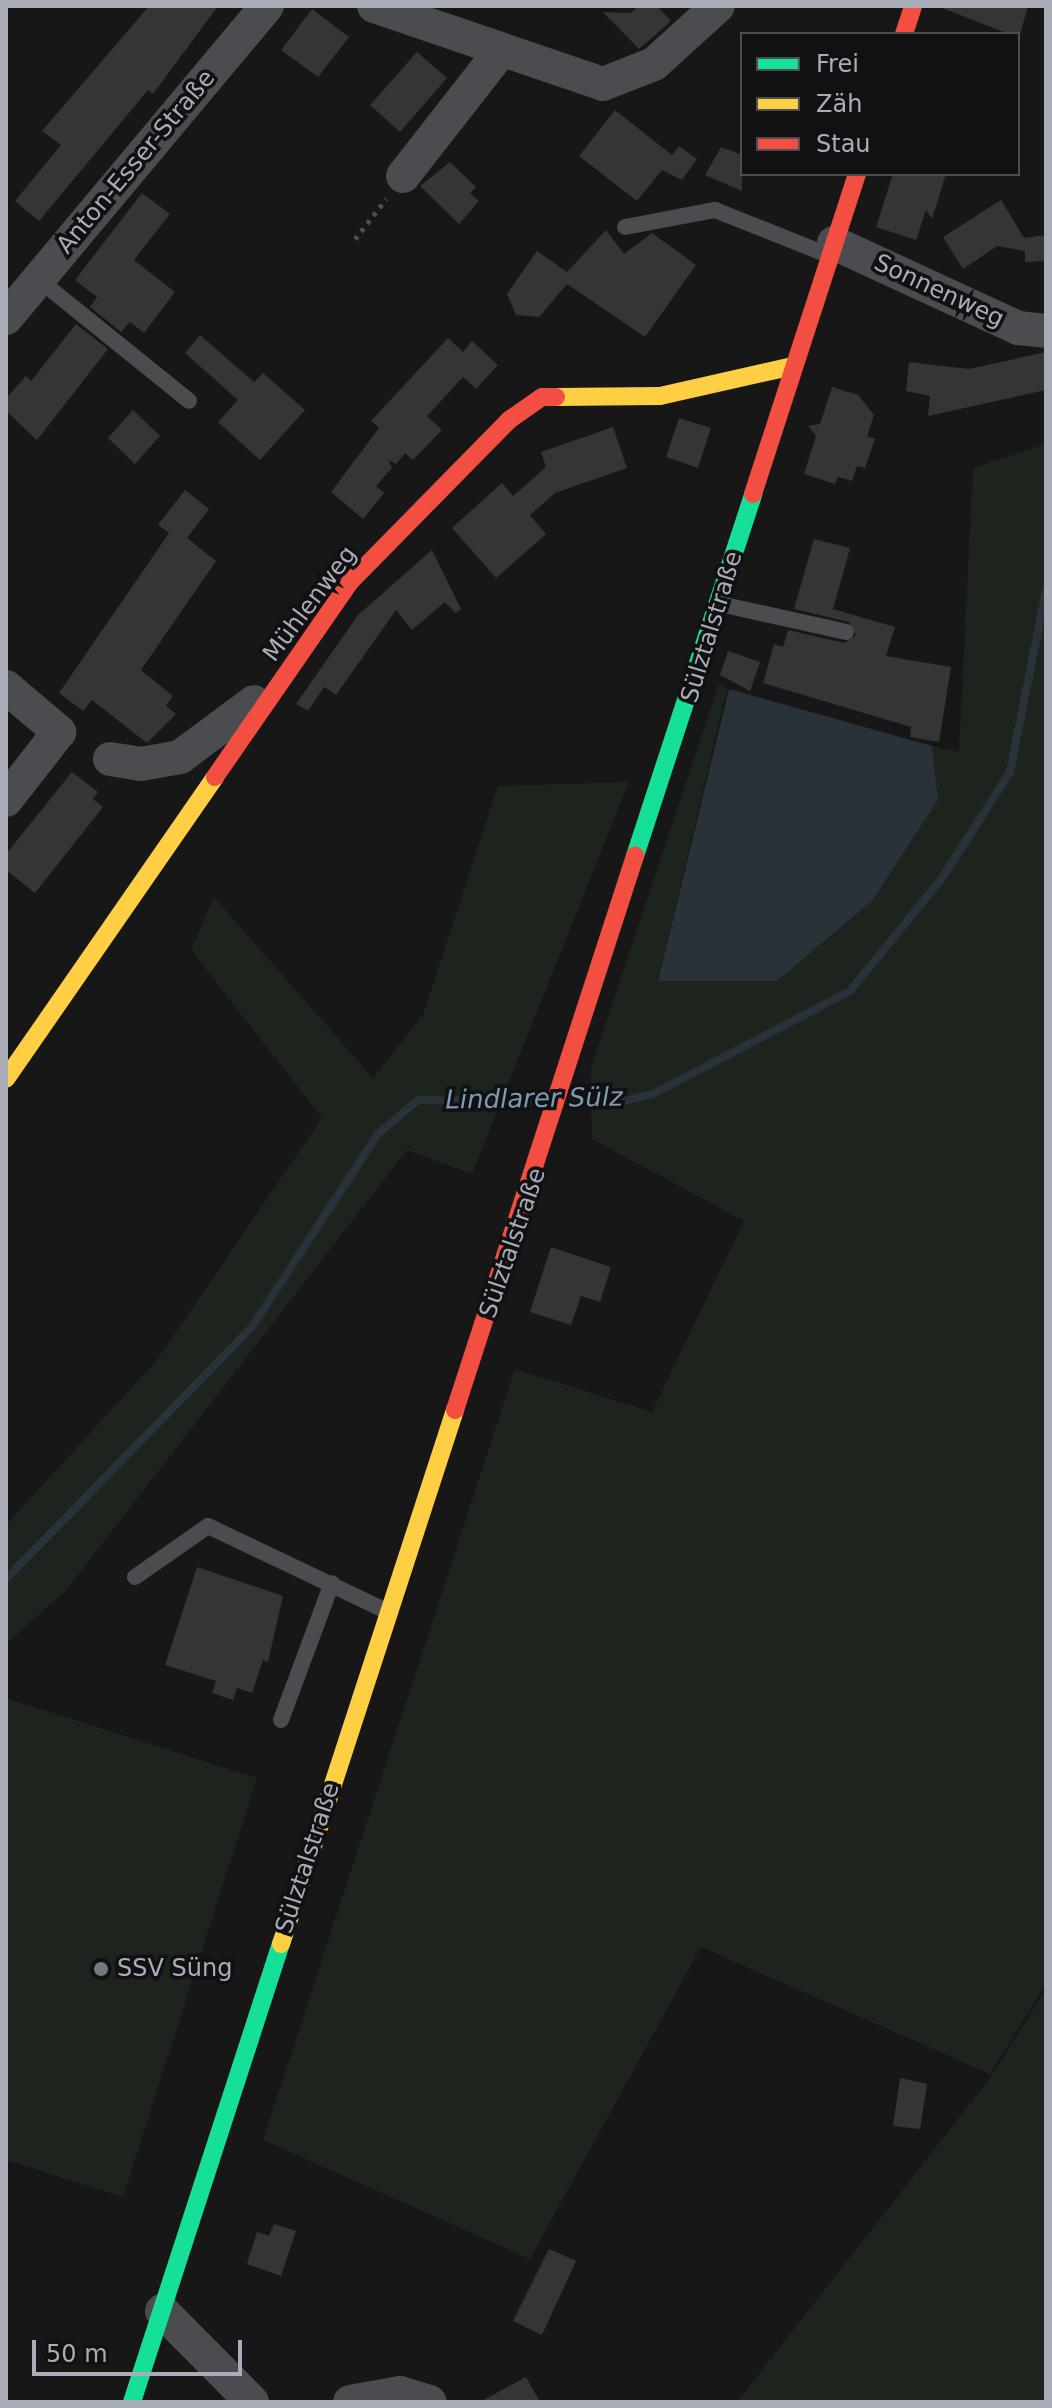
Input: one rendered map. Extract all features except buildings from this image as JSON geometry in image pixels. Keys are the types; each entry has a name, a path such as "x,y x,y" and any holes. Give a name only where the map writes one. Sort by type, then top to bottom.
{"main road":[{"path":"905,32 913,6"},
{"name":"Sülztalstraße","path":"132,2402 388,1612 551,1132 793,366 856,176"},
{"name":"Mühlenweg","path":"6,1079 350,582 509,420 542,397 660,396 793,366"}],"street":[{"name":"Anton-Esser-Straße","path":"6,318 267,6"},
{"path":"374,6 500,52 603,84 654,64 718,6"},
{"path":"403,176 500,52"},
{"name":"Sonnenweg","path":"832,249 1018,328 1046,331"},
{"path":"6,687 59,732 6,800"},
{"path":"110,759 141,764 180,757 273,694"},
{"path":"162,2311 252,2402"},
{"path":"350,2402 400,2393 430,2402"}],"lane":[{"path":"625,227 715,210 832,249"},
{"path":"38,279 189,401"},
{"path":"720,604 846,632"},
{"path":"135,1577 208,1526 388,1612"},
{"path":"281,1720 332,1583"}],"path":[{"path":"355,239 403,176"}],"shaded area":[{"path":"1046,444 1046,1984 990,2074 701,1947 530,2259 263,2140 515,1369 652,1412 744,1221 592,1139 591,1068 719,684 727,689 658,981 777,981 872,901 938,800 932,746 959,752 973,468"},
{"path":"729,689 932,746 938,800 872,901 777,981 658,981"},
{"path":"629,782 472,1174 407,1150 67,1589 6,1644 6,1525 157,1360 322,1118 191,950 214,897 373,1078 423,1015 498,786"},
{"name":"SSV Süng","path":"6,1698 257,1778 123,2197 6,2160"},
{"path":"1046,1989 1046,2402 737,2402 990,2078"}],"waterway":[{"name":"Lindlarer Sülz","path":"570,1102 620,1102 655,1093 850,991 942,878 1010,772 1046,590"},
{"name":"Lindlarer Sülz","path":"6,1579 252,1327 378,1134 418,1100 541,1101"}],"traffic: fast":[{"path":"635,856 753,494"},
{"path":"132,2402 281,1944"}],"traffic: slow":[{"path":"556,397 660,396 793,366"},
{"path":"6,1079 215,777"},
{"path":"281,1944 455,1410"}],"traffic: jam":[{"path":"905,32 913,6"},
{"path":"753,494 856,176"},
{"path":"215,777 350,582 509,420 542,397 556,397"},
{"path":"455,1410 635,856"}],"place":[{"name":"SSV Süng","path":"101,1969"}]}
